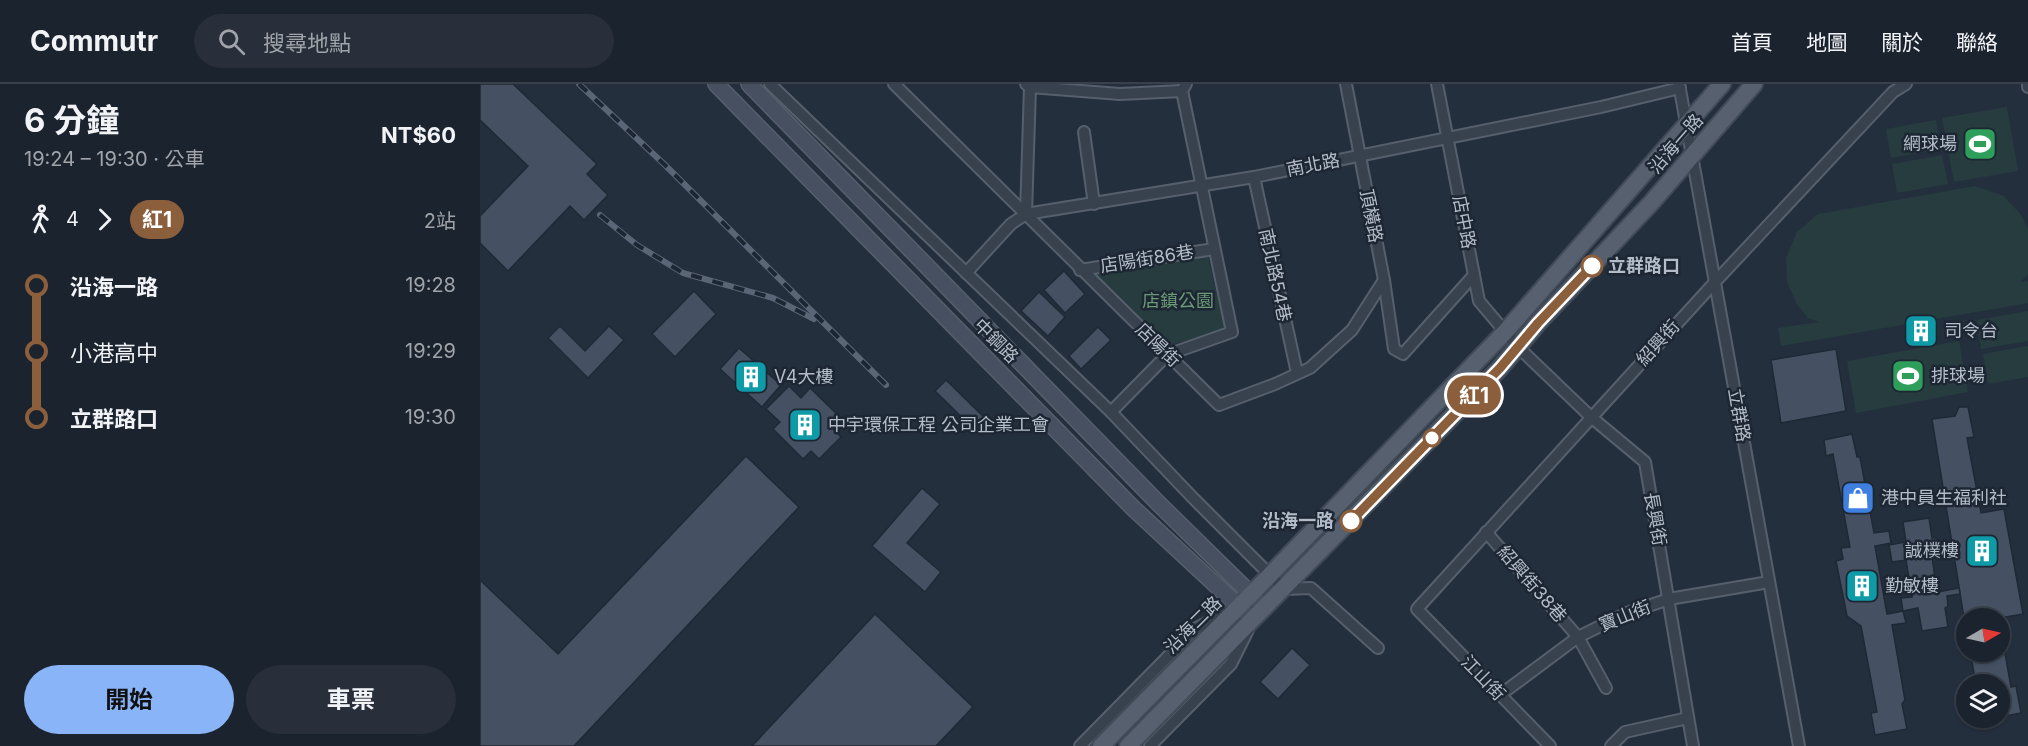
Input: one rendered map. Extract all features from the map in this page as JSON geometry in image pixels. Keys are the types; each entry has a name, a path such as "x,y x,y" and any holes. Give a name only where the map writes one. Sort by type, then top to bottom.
{"main road":[{"name":"沿海一路","path":"1238,607 1505,332 1722,84"},
{"name":"沿海一路","path":"1253,620 1500,368 1538,323 1652,202 1754,84"},
{"name":"沿海二路","path":"1101,746 1238,607"},
{"path":"1128,746 1253,620"}],"street":[{"name":"中鋼路","path":"749,84 1160,505 1265,608"},
{"name":"中鋼路","path":"770,84 1111,412 1284,589"},
{"name":"店陽街","path":"894,84 1219,405 1310,368 1352,330 1384,280"},
{"name":"頂橫路","path":"1346,84 1384,280 1394,349 1403,354 1474,275"},
{"name":"店中路","path":"1437,84 1479,301 1518,347"},
{"name":"紹興街","path":"1417,609 1714,282 1893,92 1906,84"},
{"name":"中鋼路","path":"718,85 1126,500 1253,620"},
{"path":"966,273 1011,224 1026,214 1028,85 1121,89 1184,87 1201,186 1232,332 1167,355 1111,412"},
{"name":"南北路","path":"1026,214 1254,177 1448,139 1600,107 1679,86"},
{"name":"立群路","path":"1679,86 1799,746"},
{"path":"1084,132 1094,204"},
{"name":"南北路54巷","path":"1254,177 1297,374"},
{"name":"店陽街86巷","path":"1080,270 1214,249"},
{"name":"長興街","path":"1518,347 1591,417 1646,462 1693,746"},
{"name":"紹興街38巷","path":"1486,532 1578,637 1606,688"},
{"name":"寶山街","path":"1500,695 1578,637 1627,613 1669,599 1769,582"},
{"path":"1284,589 1311,588 1378,648"},
{"name":"沿海二路","path":"1080,746 1195,629 1238,607"},
{"name":"江山街","path":"1417,609 1551,746"},
{"path":"1150,746 1231,664 1253,620"},
{"path":"1611,746 1625,732 1688,718"}],"green space":[{"name":"網球場","path":"2007,107 2018,171 1954,182 1942,118"},
{"path":"1936,120 1941,149 1891,158 1886,129"},
{"path":"1942,155 1948,184 1897,193 1892,164"},
{"path":"1975,186 2004,196 2022,216 2028,229 2028,275 2020,282 2028,281 2028,303 1781,346 1778,328 1819,322 1808,318 1797,304 1787,282 1786,258 1797,232 1818,214"},
{"name":"店鎮公園","path":"1208,257 1225,329 1168,346 1093,274"},
{"path":"2028,311 2028,341 1981,349 1977,320"},
{"name":"排球場","path":"1959,341 1968,392 1856,413 1847,361"},
{"path":"2028,346 2028,377 1988,384 1983,354"}],"building":[{"path":"480,84 513,84 597,164 587,174 608,195 584,220 570,206 508,271 480,243 480,216 528,166 480,120"},
{"path":"1064,271 1085,294 1065,313 1044,290"},
{"path":"694,291 716,314 675,357 652,334"},
{"path":"1039,292 1065,317 1048,336 1021,311"},
{"name":"司令台","path":"1931,321 1934,338 1911,342 1908,325"},
{"path":"560,326 585,351 609,326 624,340 588,378 548,338"},
{"path":"1098,327 1111,340 1081,369 1069,356"},
{"name":"V4大樓","path":"739,348 781,385 762,407 720,369"},
{"path":"1836,349 1846,411 1781,423 1771,360"},
{"path":"946,380 992,425 981,436 935,391"},
{"name":"中宇環保工程 公司企業工會","path":"789,386 801,398 810,388 840,417 831,427 841,437 819,459 811,451 803,459 773,429 780,422 766,409"},
{"name":"誠樸樓","path":"1959,407 1968,407 1974,437 1967,438 1981,513 2004,509 2023,614 2010,616 2010,608 1962,608 1932,419 1955,416"},
{"name":"勤敏樓","path":"1852,434 1857,457 1860,457 1874,533 1889,531 1891,543 1875,546 1887,614 1903,611 1906,623 1892,625 1905,700 1902,704 1907,729 1875,735 1871,713 1877,712 1861,626 1847,616 1836,561 1843,559 1841,548 1850,547 1833,454 1826,456 1824,440"},
{"path":"746,456 799,507 574,746 480,746 480,580 558,654"},
{"path":"922,488 940,504 907,543 941,572 925,592 872,546"},
{"path":"1929,518 1932,538 1937,538 1940,556 1932,557 1937,592 1959,588 1960,594 1947,596 1948,606 1945,608 1948,627 1922,631 1918,608 1903,611 1901,598 1912,597 1906,560 1892,562 1889,545 1906,542 1903,522"},
{"path":"875,614 973,707 936,746 752,746"},
{"path":"1292,648 1310,665 1278,699 1260,682"},
{"path":"1972,662 2007,662 2009,674 1974,674"},
{"path":"2010,681 2011,687 2016,686 2021,713 2010,715"}],"railway":[{"path":"579,84 665,165 886,385"},
{"path":"600,215 637,245 683,273 773,298 814,319"}],"bus line":[{"name":"紅1","path":"1351,521 1500,368 1538,323 1592,266"}],"place":[{"name":"網球場","path":"1980,144"},
{"name":"立群路口","path":"1592,266"},
{"name":"司令台","path":"1921,331"},
{"name":"排球場","path":"1908,376"},
{"name":"V4大樓","path":"751,377"},
{"name":"中宇環保工程 公司企業工會","path":"805,425"},
{"name":"港中員生福利社","path":"1858,498"},
{"name":"沿海一路","path":"1351,521"},
{"name":"誠樸樓","path":"1982,551"},
{"name":"勤敏樓","path":"1862,586"}]}
